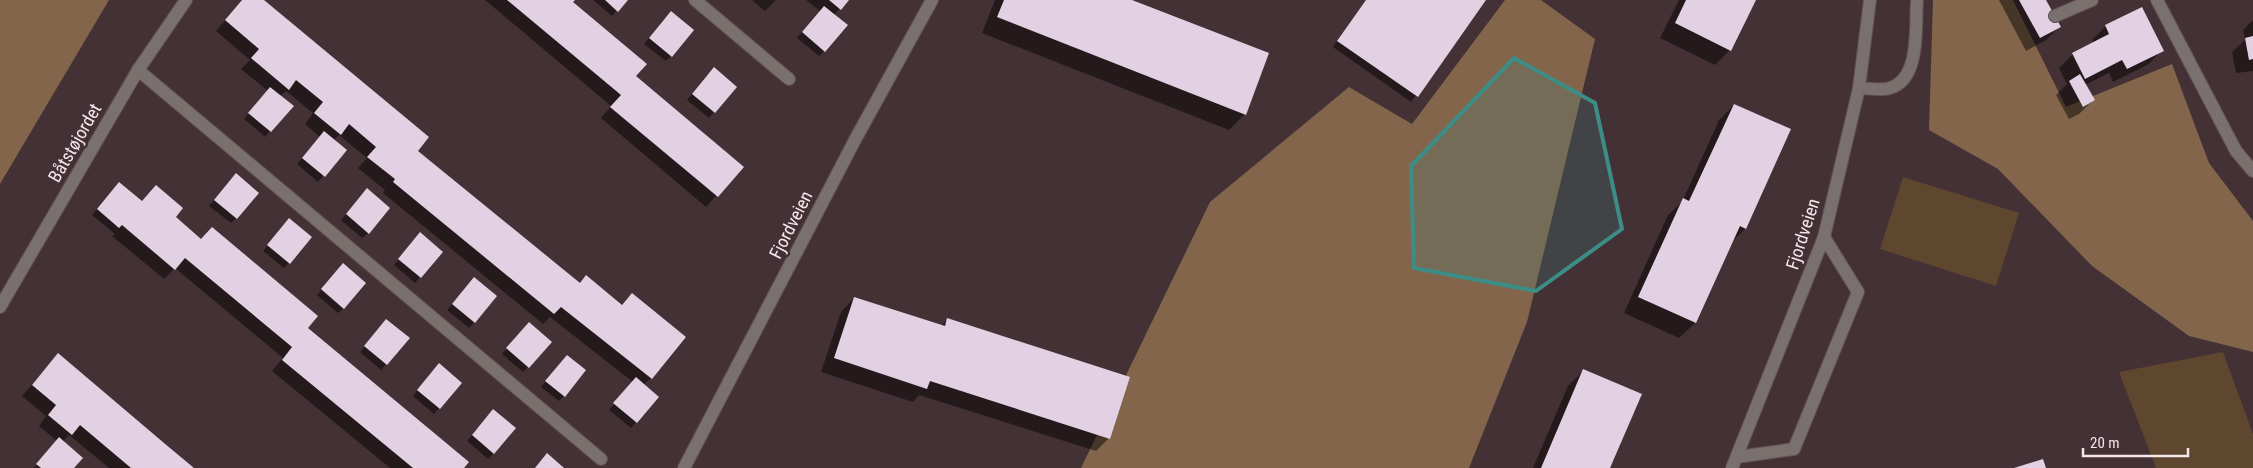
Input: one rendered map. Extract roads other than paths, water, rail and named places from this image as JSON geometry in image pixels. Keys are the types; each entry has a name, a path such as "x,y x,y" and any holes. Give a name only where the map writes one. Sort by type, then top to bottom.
{"street":[{"name":"Båtstøjordet","path":"0,307 138,70 186,0"},
{"path":"695,0 789,79"},
{"name":"Fjordveien","path":"684,468 856,138 932,0"},
{"name":"Fjordveien","path":"1735,462 1824,238 1859,88 1870,0"},
{"path":"1859,88 1890,88 1905,79 1913,63 1917,0"},
{"path":"2055,16 2092,0"},
{"path":"2157,0 2236,151 2253,171"},
{"path":"138,70 601,459"},
{"path":"1735,462 1794,449 1858,292 1824,238"}]}
